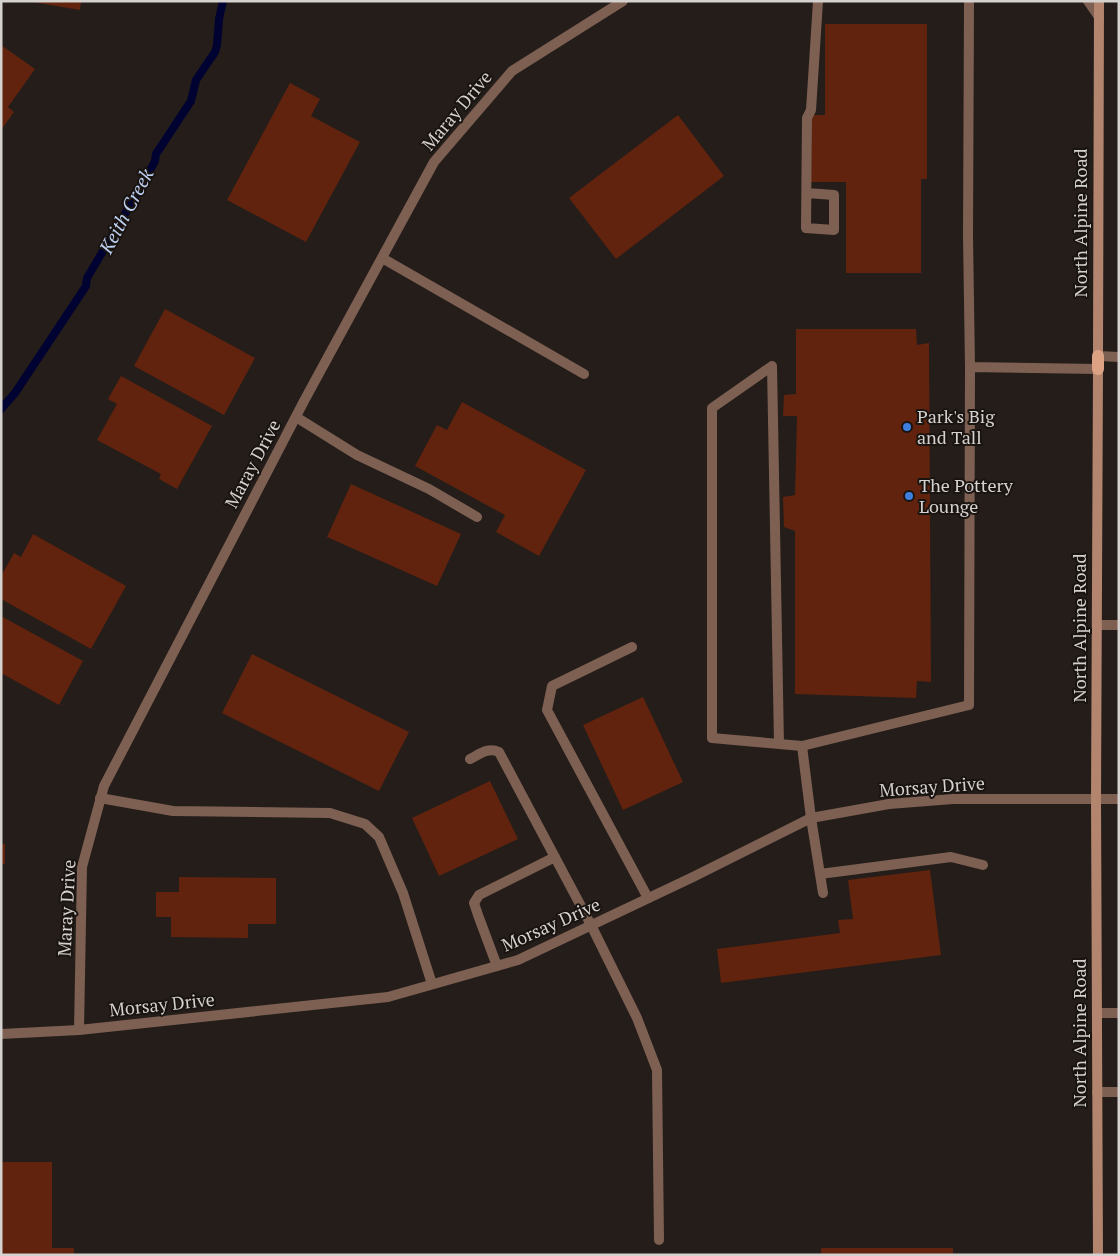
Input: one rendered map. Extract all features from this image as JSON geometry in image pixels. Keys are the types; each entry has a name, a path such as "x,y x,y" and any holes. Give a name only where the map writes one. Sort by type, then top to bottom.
{"main road":[{"name":"North Alpine Road","path":"1098,1255 1096,799 1099,1"}],"street":[{"name":"Maray Drive","path":"79,1030 82,867 104,786 296,417 434,162 512,71 622,1"},
{"path":"807,193 834,195 834,230 806,228 807,118 811,110 818,1"},
{"path":"779,744 772,366 712,408 712,738 779,744 802,746 970,705 969,1"},
{"path":"1088,1 1099,17"},
{"path":"382,258 584,374"},
{"path":"970,367 1098,362 1119,357"},
{"path":"296,417 358,455 429,489 476,517"},
{"path":"1097,625 1119,625"},
{"path":"632,647 552,686 547,710 648,898"},
{"path":"802,746 823,893"},
{"path":"470,759 493,749 500,752 591,925 637,1018 657,1070 659,1240"},
{"path":"100,798 174,811 330,813 365,824 379,837 403,893 432,984"},
{"name":"Morsay Drive","path":"1,1034 79,1030 388,997 518,960 811,818 889,804 953,799 1119,799"},
{"path":"497,966 474,903 480,895 555,857"},
{"path":"820,874 951,857 983,865"},
{"path":"1097,1013 1119,1013"},
{"path":"1097,1092 1119,1092"}],"building":[{"path":"33,1 81,1 80,10"},
{"path":"825,24 927,24 927,179 921,179 921,273 846,273 846,182 811,182 812,115 825,115"},
{"path":"1,45 35,69 8,107 14,112 1,130"},
{"path":"290,83 320,99 311,116 360,142 306,242 227,200"},
{"path":"678,115 724,176 616,259 569,198"},
{"path":"165,309 255,358 224,415 134,366"},
{"path":"796,329 916,329 917,345 929,343 931,682 917,681 916,698 795,694 795,531 784,527 783,497 795,495 797,416 783,416 784,395 796,394"},
{"path":"121,376 212,426 177,489 159,479 161,474 97,440 117,404 108,399"},
{"path":"462,402 586,470 539,556 496,532 505,515 415,466 437,425 447,430"},
{"path":"351,484 461,534 437,586 327,537"},
{"path":"33,534 126,586 91,649 1,599 1,576 14,553 21,557"},
{"path":"1,616 83,661 59,705 1,673"},
{"path":"252,654 409,732 379,791 222,713"},
{"path":"643,697 683,782 623,810 583,725"},
{"path":"490,781 518,839 439,876 412,818"},
{"path":"1,844 5,844 5,864 1,864"},
{"path":"930,870 941,955 721,983 717,949 840,933 838,920 853,919 848,880"},
{"path":"179,877 276,878 276,924 248,924 248,938 171,937 171,917 156,917 156,892 179,892"},
{"path":"1,1162 52,1162 52,1248 74,1248 74,1255 1,1255"},
{"path":"821,1248 953,1248 953,1255 821,1255"}],"waterway":[{"name":"Keith Creek","path":"1,409 15,393 86,286 87,278 145,180 155,161 156,154 191,101 196,80 215,52 223,1"}],"place":[{"name":"Park's Big and Tall","path":"907,427"},
{"name":"The Pottery Lounge","path":"909,496"}]}
